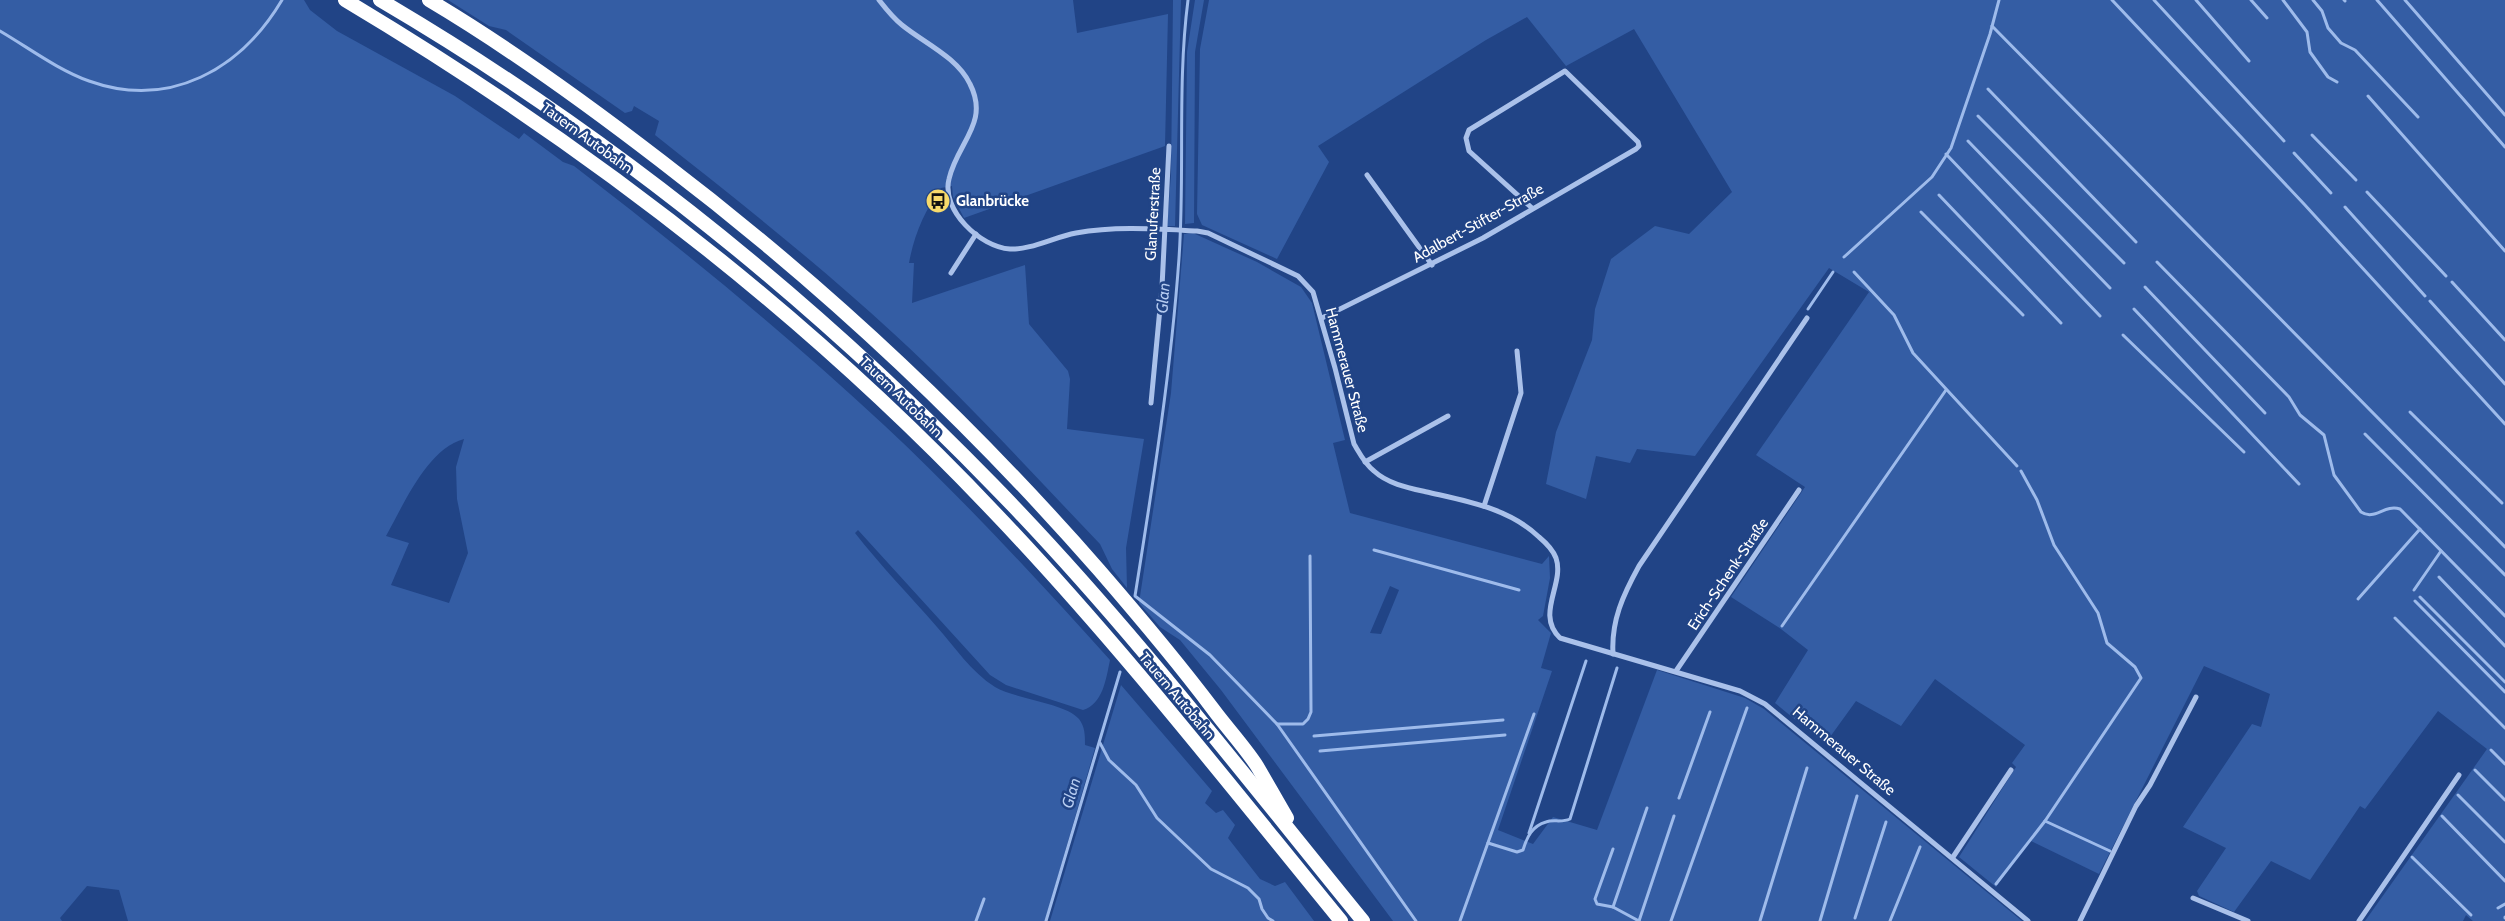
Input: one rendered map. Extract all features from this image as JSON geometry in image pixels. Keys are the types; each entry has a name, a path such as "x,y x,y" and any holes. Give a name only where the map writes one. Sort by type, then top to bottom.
{"highway":[{"name":"Tauern Autobahn","path":"345,0 503,98 588,157 671,219 750,283 894,411 1047,568 1135,670 1341,921"},
{"path":"380,0 498,74 594,140 681,205 766,274 852,348 995,487 1117,622 1363,921"},
{"path":"429,0 526,62 613,124 783,257 891,355 992,453 1144,622 1256,765 1306,851"}],"street":[{"name":"Hammerauer Straße","path":"878,0 902,25 955,64 973,89 976,106 975,122 953,165 948,189 953,206 964,223 976,234 990,243 1007,249 1018,249 1076,233 1120,229 1197,231 1208,233 1298,276 1313,292 1322,318 1354,444 1365,462 1384,479 1406,487 1484,506 1527,527 1538,536 1556,557 1556,571 1549,617 1556,634 1568,642 1676,671 1740,691 1765,704 1953,857 2028,921"},
{"name":"Adalbert-Stifter-Straße","path":"1322,318 1483,238 1639,146 1638,142 1565,70 1469,130 1466,138 1469,151 1532,208"},
{"name":"Glanuferstraße","path":"1151,403 1162,288 1169,146"},
{"path":"1367,174 1432,265"},
{"path":"951,273 976,234"},
{"path":"1613,654 1612,637 1623,594 1639,566 1807,318"},
{"path":"1484,506 1521,392 1517,351"},
{"path":"1365,462 1448,416"},
{"name":"Erich-Schenk-Straße","path":"1676,671 1799,490"},
{"path":"2080,921 2136,806 2150,785 2196,697"},
{"path":"1953,857 2011,770"},
{"path":"2360,921 2459,775"},
{"path":"2193,898 2248,921"}],"shaded area":[{"path":"0,0 304,0 310,10 337,31 455,96 519,139 524,133 563,162 574,166 654,228 810,358 885,426 1000,541 1110,660 1105,683 1099,697 1090,707 1083,710 1006,685 990,675 858,530 855,533 978,674 995,687 1004,691 1052,705 1072,714 1079,719 1082,725 1085,734 1085,745 1095,748 1045,921 128,921 119,890 87,886 60,918 62,921 0,921","holes":["464,439 456,467 457,499 468,553 449,603 391,585 409,543 386,536 409,494 428,466 439,454 451,445"]},
{"path":"448,0 1073,0 1077,33 1168,14 1165,146 964,218 953,197 952,186 941,188 921,223 909,263 914,263 912,303 1025,265 1029,324 1068,371 1070,379 1067,429 1144,439 1126,548 1127,588 1112,569 1100,544 947,384 806,256 655,135 659,121 634,106 632,111 625,113 506,30 489,26"},
{"path":"1173,0 1181,0 1175,226 1167,226 1171,175"},
{"path":"1195,0 1204,0 1195,52 1194,223 1185,224 1187,52"},
{"path":"1209,0 2505,0 2505,921 2473,921 2466,915 2463,921 2365,921 2487,749 2438,711 2365,809 2360,806 2310,880 2271,861 2234,912 2199,896 2197,891 2226,848 2183,827 2252,724 2261,727 2270,694 2204,666 2099,874 2029,840 1996,887 1959,857 2016,767 2012,763 2025,745 1935,679 1901,726 1856,701 1830,737 1826,741 1820,740 1775,703 1808,650 1781,629 1731,597 1805,487 1756,455 1869,292 1829,268 1695,456 1637,449 1630,463 1596,456 1586,499 1546,484 1556,432 1592,340 1595,309 1611,259 1655,226 1689,234 1732,192 1634,29 1566,66 1527,17 1486,40 1318,146 1329,162 1277,259 1202,225 1197,214 1200,49"},
{"path":"1193,233 1257,262 1301,287 1312,303 1345,440 1333,443 1350,513 1542,564 1549,556 1550,578 1543,616 1538,620 1551,633 1541,668 1552,671 1498,830 1533,844 1553,817 1597,830 1657,670 1745,698 1764,709 2022,921 1393,921 1221,690 1180,640 1160,627 1139,603 1171,393 1184,234","holes":["1390,586 1399,590 1381,634 1370,633"]},
{"path":"1121,685 1212,791 1205,803 1216,813 1223,810 1235,825 1228,838 1260,879 1275,886 1285,882 1314,921 1050,921"}],"waterway":[{"path":"0,31 55,65 89,81 119,89 148,90 175,86 200,77 224,64 246,46 282,0"},
{"name":"Glan","path":"1188,0 1183,64 1181,226 1176,300 1161,427 1135,596 1210,655 1277,724 1416,921"},
{"path":"1844,257 1932,177 1951,148 1990,34 1999,0"},
{"path":"2112,0 2304,204 2505,424"},
{"path":"2154,0 2284,141"},
{"path":"2196,0 2249,61"},
{"path":"2251,0 2267,18"},
{"path":"2283,0 2307,32 2310,52 2328,77 2337,82"},
{"path":"2313,0 2322,11 2328,28 2341,43 2355,50 2418,117"},
{"path":"2377,0 2505,147"},
{"path":"2405,0 2505,115"},
{"path":"1992,26 2505,547"},
{"path":"1988,89 2136,242"},
{"path":"2368,96 2505,251"},
{"path":"1978,116 2124,263"},
{"path":"2312,135 2356,180"},
{"path":"1968,141 2110,288"},
{"path":"2294,153 2331,193"},
{"path":"1946,154 2100,316"},
{"path":"2367,192 2446,276"},
{"path":"1939,195 2061,323"},
{"path":"2345,207 2425,296"},
{"path":"1921,212 2023,315"},
{"path":"2157,262 2289,397 2300,415 2324,435 2334,475 2361,512 2371,515 2389,509 2400,509 2505,616"},
{"path":"1808,309 1833,272"},
{"path":"1854,272 1894,315 1913,353 2017,466"},
{"path":"2452,282 2505,340"},
{"path":"2145,287 2265,413"},
{"path":"2430,301 2505,384"},
{"path":"2134,309 2299,484"},
{"path":"2123,335 2244,452"},
{"path":"1782,626 1946,390"},
{"path":"2410,412 2502,503"},
{"path":"2365,434 2505,575"},
{"path":"1996,884 2045,821 2141,678 2135,667 2107,643 2098,613 2054,545 2037,500 2021,471"},
{"path":"2358,599 2420,529"},
{"path":"1374,550 1519,590"},
{"path":"2414,590 2441,551"},
{"path":"1277,724 1303,724 1311,712 1310,556"},
{"path":"2439,577 2505,646"},
{"path":"2420,597 2505,682"},
{"path":"2415,601 2505,692"},
{"path":"2395,618 2505,728"},
{"path":"1529,833 1586,661"},
{"path":"1488,843 1517,852 1523,850 1528,836 1537,826 1549,821 1570,819 1617,668"},
{"name":"Glan","path":"1046,921 1120,672"},
{"path":"1671,921 1747,708"},
{"path":"1679,798 1710,712"},
{"path":"1460,921 1534,714"},
{"path":"1314,736 1503,720"},
{"path":"1320,751 1505,735"},
{"path":"1100,743 1109,760 1136,785 1157,818 1211,869 1248,888 1259,899 1262,909 1268,918 1273,921"},
{"path":"2491,750 2505,764"},
{"path":"1760,921 1807,768"},
{"path":"2475,770 2505,800"},
{"path":"2458,795 2505,842"},
{"path":"1820,921 1857,796"},
{"path":"1613,907 1647,808"},
{"path":"1639,921 1674,816"},
{"path":"2442,816 2505,881"},
{"path":"2045,821 2110,851"},
{"path":"1855,918 1886,822"},
{"path":"1890,921 1920,847"},
{"path":"1613,849 1595,899 1597,904 1613,907 1639,921"},
{"path":"2412,857 2471,915"},
{"path":"976,921 984,899"},
{"path":"2498,908 2505,904"}],"place":[{"name":"Glanbrücke","path":"938,201"}]}
